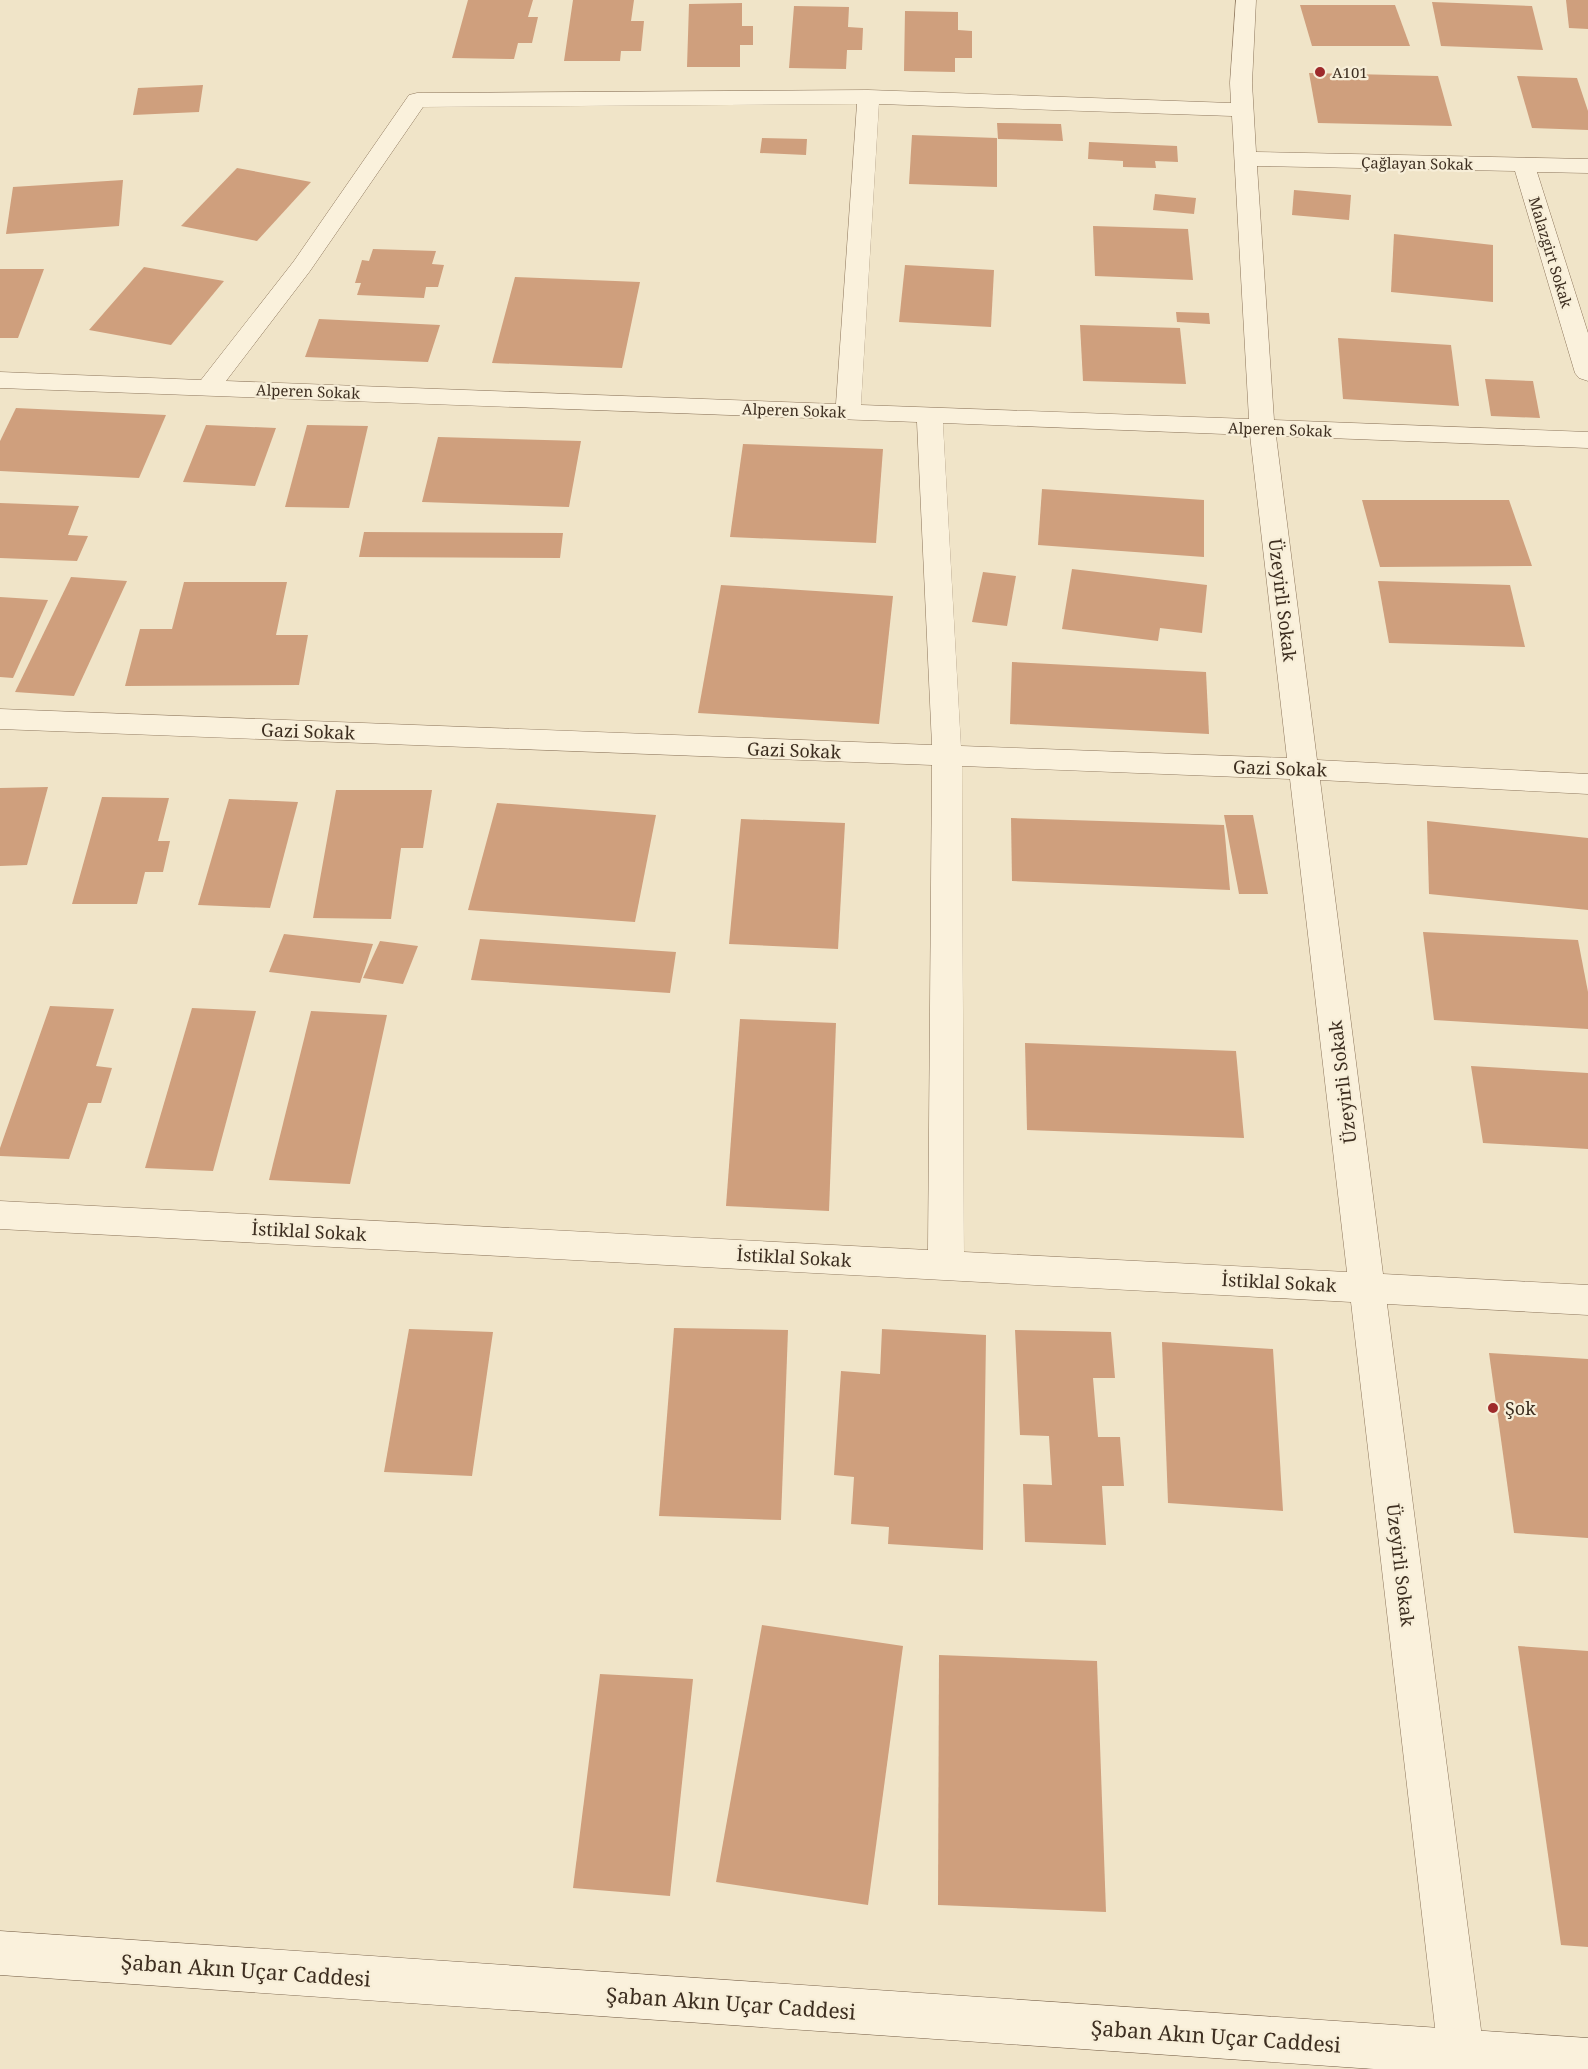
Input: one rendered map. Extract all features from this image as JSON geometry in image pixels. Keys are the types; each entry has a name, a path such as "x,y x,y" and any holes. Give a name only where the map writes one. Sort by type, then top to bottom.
{"street":[{"name":"Üzeyirli Sokak","path":"1246,0 1241,83 1262,429 1462,2061"},
{"path":"848,412 868,97"},
{"path":"208,388 302,266 417,100 868,97 1243,110"},
{"name":"Çağlayan Sokak","path":"1245,159 1588,166"},
{"name":"Malazgirt Sokak","path":"1524,165 1588,373"},
{"name":"Alperen Sokak","path":"0,380 1588,440"},
{"path":"930,416 947,756 946,1265"},
{"name":"Gazi Sokak","path":"0,719 1304,769 1588,784"},
{"name":"İstiklal Sokak","path":"0,1215 1588,1300"},
{"name":"Şaban Akın Uçar Caddesi","path":"0,1953 1462,2061 1588,2061"}],"building":[{"path":"468,0 533,0 528,17 538,17 532,43 518,43 514,59 452,58"},
{"path":"573,0 634,0 631,21 644,21 641,51 621,51 620,61 564,61"},
{"path":"1566,0 1588,0 1588,29 1569,28"},
{"path":"1432,2 1532,6 1543,50 1441,46"},
{"path":"742,3 742,26 753,26 753,45 740,45 740,67 687,67 689,4"},
{"path":"1300,5 1395,5 1410,46 1312,46"},
{"path":"794,6 849,7 848,27 863,28 862,50 847,50 846,69 789,68"},
{"path":"905,11 958,12 958,30 972,31 972,58 955,58 955,72 904,71"},
{"path":"1309,73 1438,76 1452,126 1318,123"},
{"path":"1517,76 1577,78 1588,111 1588,130 1532,128"},
{"path":"203,85 199,112 133,115 138,88"},
{"path":"997,123 1061,124 1063,141 998,139"},
{"path":"912,135 997,138 997,187 909,184"},
{"path":"762,138 807,139 806,155 760,153"},
{"path":"1089,142 1177,146 1178,162 1155,161 1156,168 1123,167 1123,161 1088,159"},
{"path":"237,168 311,182 257,241 181,226"},
{"path":"123,180 119,226 6,234 13,187"},
{"path":"1294,190 1351,195 1349,220 1292,215"},
{"path":"1155,194 1196,198 1194,214 1153,210"},
{"path":"1093,226 1188,229 1193,280 1095,276"},
{"path":"1394,234 1493,245 1493,302 1391,292"},
{"path":"373,249 436,251 432,264 444,265 438,287 426,287 424,298 357,295 361,283 355,283 362,260 369,261"},
{"path":"905,265 994,270 991,327 899,322"},
{"path":"144,267 224,281 171,345 89,330"},
{"path":"0,269 44,269 18,338 0,338"},
{"path":"515,277 640,282 622,368 492,363"},
{"path":"1176,312 1209,313 1210,324 1177,322"},
{"path":"319,319 440,325 428,362 305,357"},
{"path":"1080,325 1180,328 1186,384 1083,381"},
{"path":"1338,338 1451,345 1459,406 1343,399"},
{"path":"1485,379 1533,381 1540,418 1491,416"},
{"path":"16,408 166,415 139,478 0,471 0,441"},
{"path":"206,425 276,428 255,486 183,482"},
{"path":"307,425 368,426 349,508 285,507"},
{"path":"438,437 581,441 569,507 422,502"},
{"path":"743,444 883,449 876,543 730,537"},
{"path":"1042,489 1204,500 1204,557 1038,545"},
{"path":"1362,500 1509,500 1532,566 1380,567"},
{"path":"0,503 79,506 68,535 88,536 77,561 0,558"},
{"path":"364,532 563,533 560,558 359,557"},
{"path":"1072,569 1207,585 1202,633 1160,628 1158,641 1062,629"},
{"path":"983,572 1016,576 1007,626 972,622"},
{"path":"71,577 127,581 74,696 15,692"},
{"path":"1378,581 1510,585 1525,647 1389,643"},
{"path":"184,582 287,582 276,635 308,635 299,685 125,686 140,629 172,629"},
{"path":"721,585 893,596 879,724 698,713"},
{"path":"0,597 48,600 13,678 0,677"},
{"path":"1012,662 1206,672 1209,734 1010,724"},
{"path":"48,787 27,865 0,866 0,788"},
{"path":"336,790 432,790 423,848 401,848 391,919 313,918"},
{"path":"102,797 169,798 158,841 170,841 163,872 145,872 137,904 72,904"},
{"path":"229,799 298,802 270,908 198,905"},
{"path":"497,803 656,815 635,922 468,910"},
{"path":"1224,815 1253,815 1268,894 1239,894"},
{"path":"1011,818 1224,825 1230,890 1012,881"},
{"path":"741,819 845,823 838,949 729,944"},
{"path":"1427,821 1588,838 1588,910 1429,894"},
{"path":"1423,932 1578,940 1588,992 1588,1029 1434,1020"},
{"path":"284,934 373,944 360,983 269,972"},
{"path":"480,939 676,952 670,993 471,980"},
{"path":"380,941 418,946 403,984 363,978"},
{"path":"50,1006 114,1009 96,1066 112,1068 101,1103 88,1103 69,1159 0,1156 0,1148"},
{"path":"192,1008 256,1011 213,1171 145,1168"},
{"path":"311,1011 387,1015 350,1184 269,1180"},
{"path":"740,1019 836,1023 829,1211 726,1206"},
{"path":"1025,1043 1236,1051 1244,1138 1027,1130"},
{"path":"1471,1066 1588,1073 1588,1149 1483,1143"},
{"path":"674,1328 788,1330 781,1520 659,1516"},
{"path":"409,1329 493,1332 472,1476 384,1472"},
{"path":"882,1329 986,1335 983,1550 888,1544 889,1527 851,1524 854,1477 834,1475 841,1371 880,1374"},
{"path":"1015,1330 1111,1332 1115,1378 1093,1378 1098,1437 1120,1437 1124,1486 1102,1486 1106,1545 1025,1542 1023,1484 1052,1485 1049,1436 1020,1435"},
{"path":"1162,1342 1273,1349 1283,1511 1168,1503"},
{"path":"1489,1353 1588,1359 1588,1538 1514,1533"},
{"path":"762,1625 903,1646 868,1905 716,1882"},
{"path":"1518,1646 1588,1651 1588,1947 1561,1945"},
{"path":"939,1655 1097,1661 1106,1912 938,1905"},
{"path":"600,1674 693,1679 670,1896 573,1888"}],"place":[{"name":"A101","path":"1320,72"},
{"name":"Şok","path":"1493,1408"}]}
